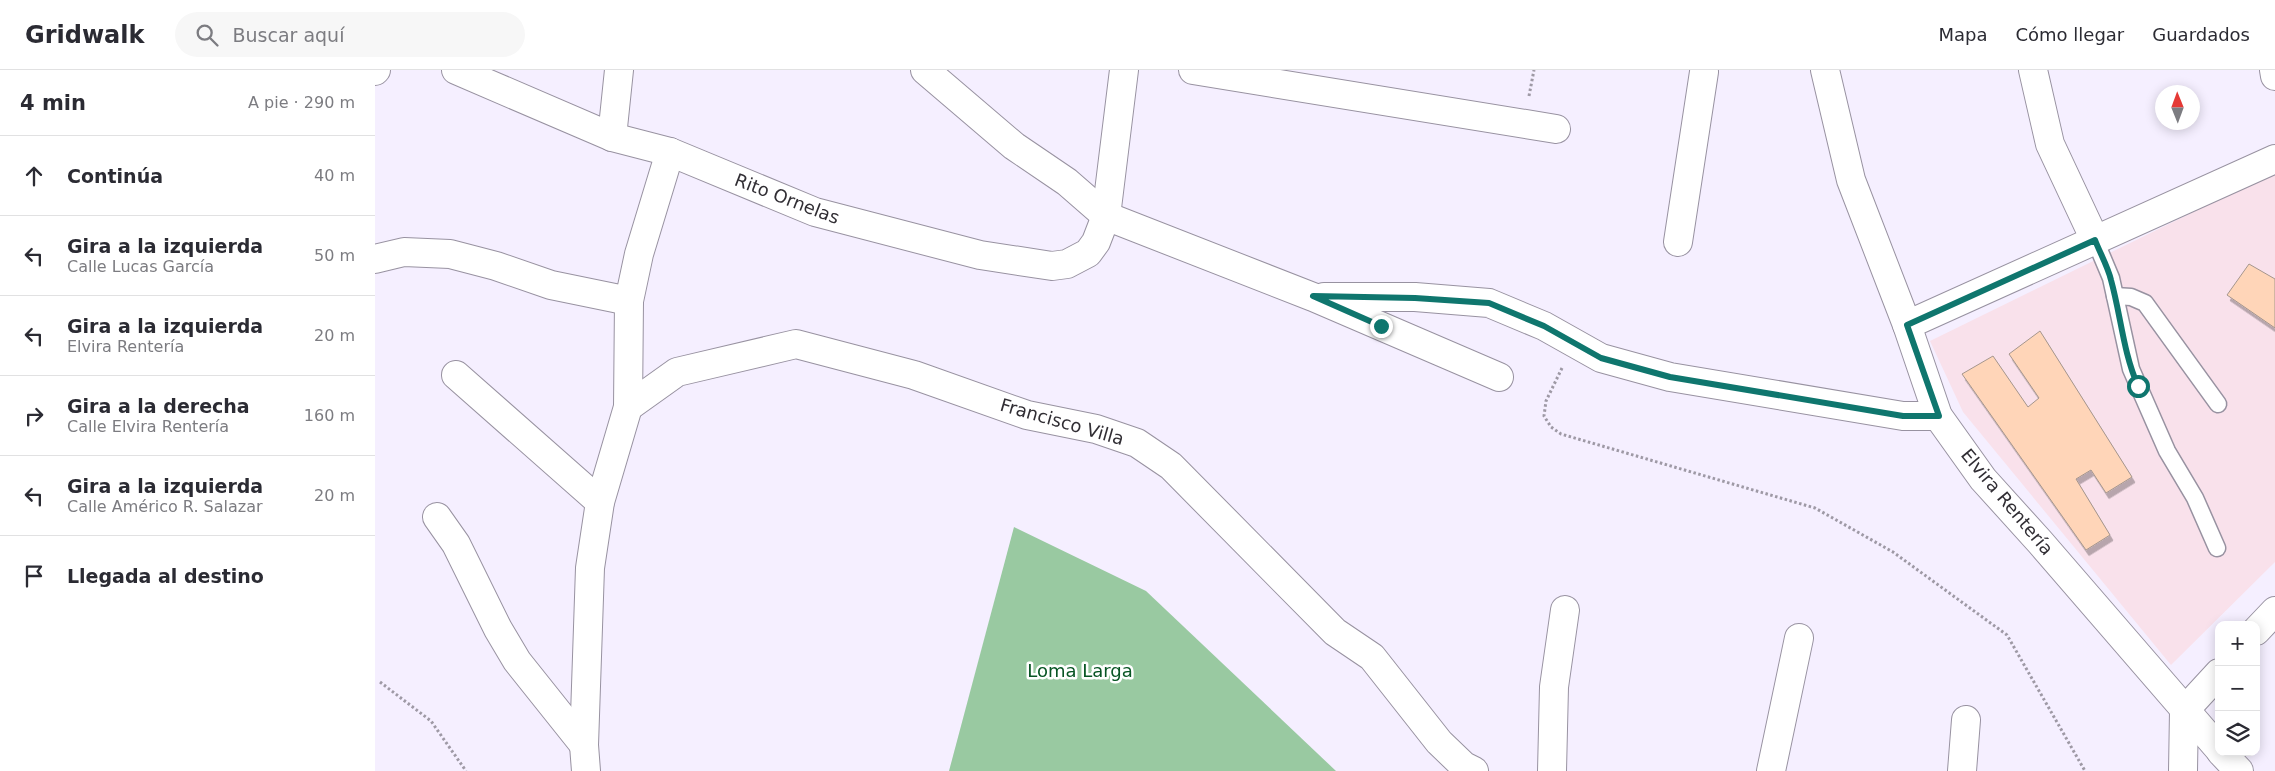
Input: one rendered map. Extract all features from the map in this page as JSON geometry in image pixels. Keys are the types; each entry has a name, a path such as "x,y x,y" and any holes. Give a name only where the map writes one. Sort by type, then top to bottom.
{"street":[{"name":"Rito Ornelas","path":"456,70 612,137 670,152 815,212 980,255 1028,264 1052,266 1067,264 1088,253 1096,242 1106,216 1124,70"},
{"path":"612,137 619,70"},
{"path":"925,70 1014,146 1067,182 1106,216 1313,296 1499,377"},
{"path":"1193,70 1556,129"},
{"name":"Elvira Rentería","path":"1825,70 1851,180 1907,325 1939,416 1983,479 2215,745"},
{"path":"2033,70 2050,144 2095,240"},
{"path":"2274,70 2275,76"},
{"path":"1678,242 1699,71"},
{"path":"585,758 591,568 600,502 628,407 629,301 639,254 670,152"},
{"path":"1907,325 2275,159"},
{"path":"375,259 404,252 450,254 496,266 551,285 629,301"},
{"path":"1313,296 1415,298 1489,303 1544,326 1601,358 1670,377 1903,416 1939,416"},
{"name":"Francisco Villa","path":"628,407 677,372 796,344 914,375 1027,415 1096,429 1137,443 1171,466 1335,632 1372,657 1439,742 1464,766 1473,771"},
{"path":"456,375 600,502"},
{"path":"437,516 456,544 498,628 517,661 585,758"},
{"path":"1552,771 1554,687 1565,610"},
{"path":"2260,627 2275,611"},
{"path":"1771,771 1799,638"},
{"path":"2183,771 2184,711 2215,676"},
{"path":"1962,771 1966,720"},
{"path":"2225,756 2239,771"}],"lane":[{"path":"2095,240 2111,278 2131,369 2167,451 2195,498 2217,548"},
{"path":"2115,296 2131,297 2145,303 2218,404"}],"path":[{"path":"1574,343 1545,402 1544,416 1551,428 1561,434 1815,508 1893,552 2007,635 2085,771"},
{"path":"380,682 431,721 466,771"}],"shaded area":[{"path":"2275,172 2275,562 2171,665 1963,412 1930,341"}],"green space":[{"name":"Loma Larga","path":"1014,527 1146,591 1336,771 949,771"}],"building":[{"path":"2249,264 2275,279 2275,328 2227,295"},
{"path":"2040,331 2132,477 2106,493 2091,470 2076,479 2110,535 2086,550 1962,374 1993,356 2028,407 2039,398 2009,354"}],"route":[{"path":"1381,326 1313,296 1415,298 1489,303 1544,326 1601,358 1670,377 1903,416 1939,416 1907,325 2095,240 2111,278 2124,345 2138,386"}]}
